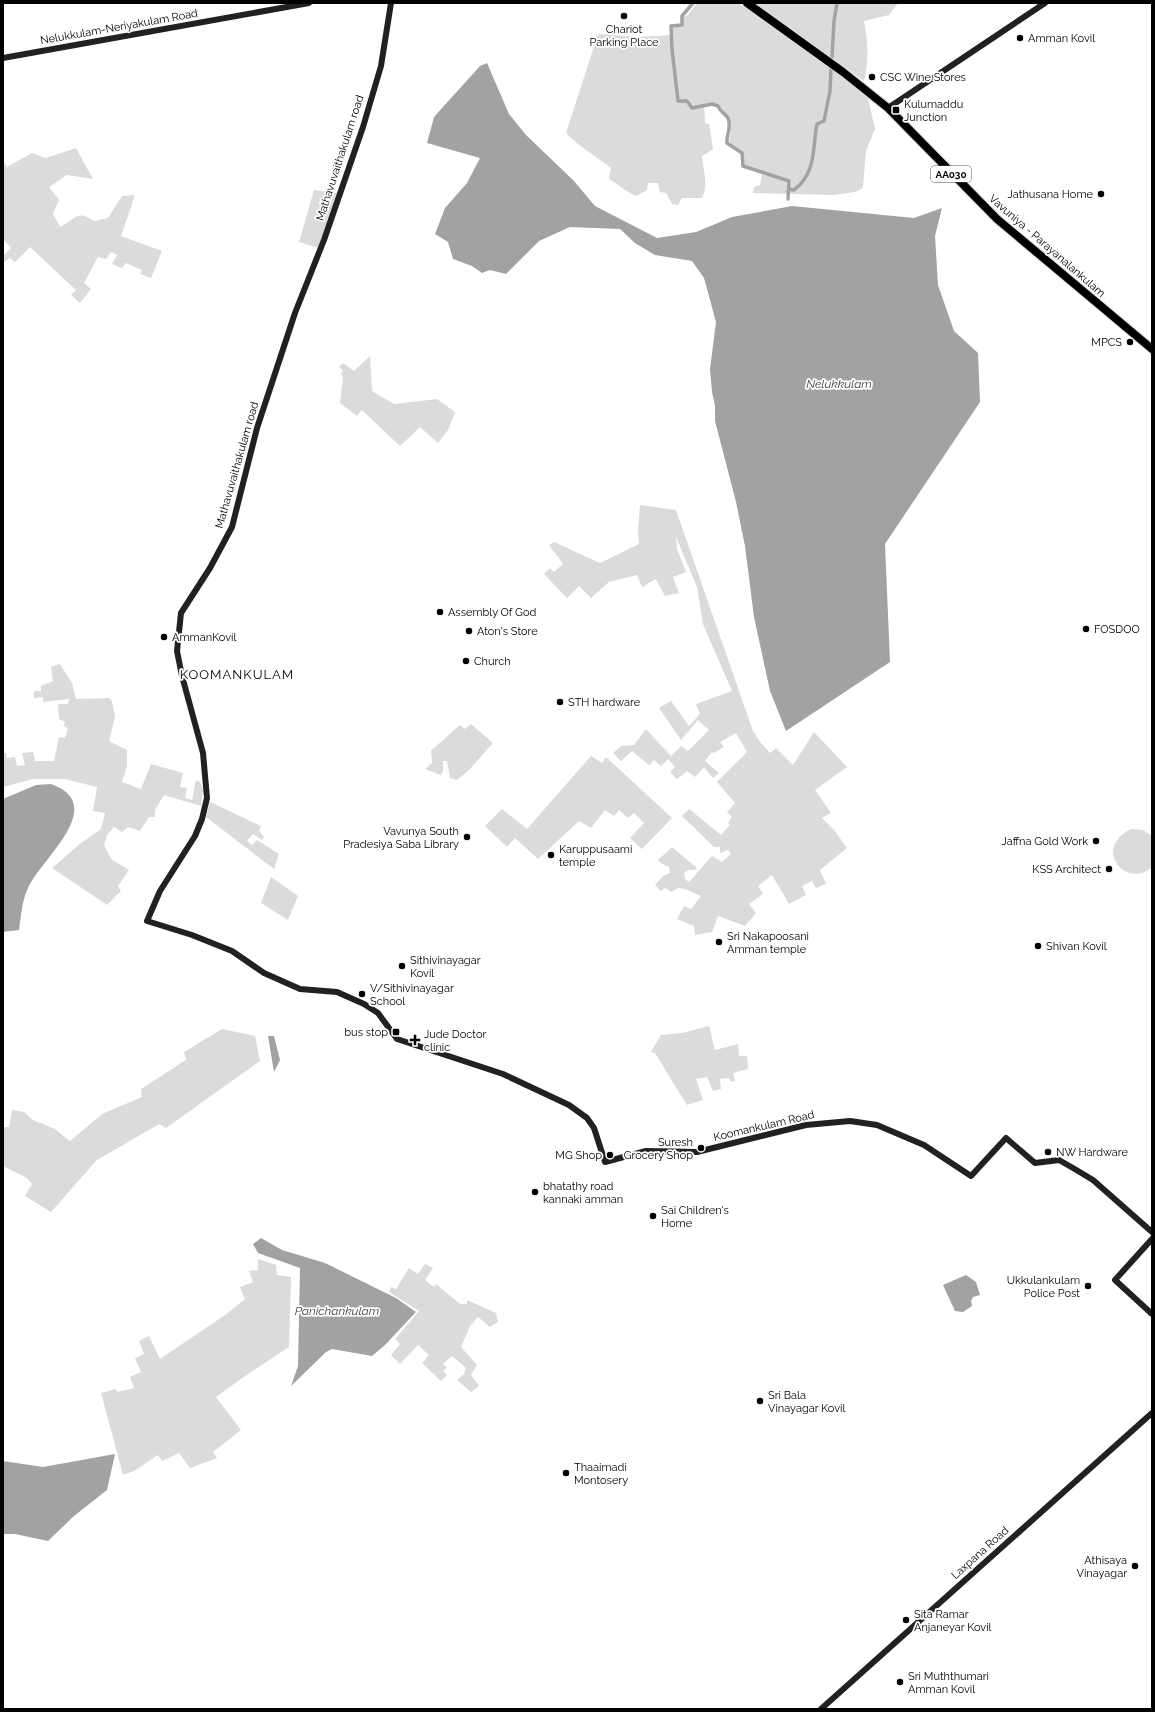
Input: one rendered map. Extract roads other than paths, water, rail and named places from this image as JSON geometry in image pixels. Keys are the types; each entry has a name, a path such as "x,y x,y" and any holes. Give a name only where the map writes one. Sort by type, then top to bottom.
{"highway":[{"name":"Vavuniya - Parayanalankulam","path":"747,3 844,72 888,108 997,219 1152,349"}],"street":[{"name":"Nelukkulam-Neriyakulam Road","path":"3,58 309,3"},
{"name":"Mathavuvaithakulam road","path":"391,3 381,66 363,127 324,240 295,313 257,428 232,527 210,568 181,613 177,651 182,676 203,753 207,798 202,819 195,836 160,891 147,921 192,935 232,952 264,973 300,990 337,992 378,1012 397,1039 504,1074 569,1105 587,1118 594,1128 606,1162"},
{"path":"888,108 1045,3"},
{"name":"Koomankulam Road","path":"606,1162 646,1151 697,1152 806,1125 850,1121 877,1125 924,1145 971,1176 1006,1138 1035,1163 1059,1160 1093,1180 1152,1232"},
{"path":"1152,1239 1115,1280 1152,1314"},
{"name":"Laxpana Road","path":"822,1709 1152,1413"}],"water":[{"name":"Nelukkulam","path":"487,63 509,114 526,135 574,181 595,206 657,238 696,232 732,217 792,206 914,218 942,208 935,236 938,285 954,331 978,353 980,402 885,544 890,662 786,731 770,691 754,617 745,546 736,502 715,421 715,406 710,369 716,322 704,278 692,261 655,255 635,243 620,229 570,227 539,241 506,274 490,270 482,273 472,266 453,259 448,242 435,234 445,208 467,183 480,158 427,143 434,117 480,66"},
{"path":"51,784 67,793 74,805 73,819 66,833 28,888 23,903 19,930 3,932 3,799 36,785"},
{"path":"268,1036 274,1036 280,1060 274,1072"},
{"name":"Panichankulam","path":"261,1238 282,1250 325,1263 396,1298 416,1312 385,1345 372,1356 332,1349 326,1352 291,1386 298,1366 300,1268 258,1253 253,1244"},
{"path":"966,1275 976,1282 980,1295 973,1297 971,1301 972,1306 963,1312 955,1311 943,1285"},
{"path":"115,1454 107,1490 74,1516 48,1541 15,1534 3,1534 3,1461 43,1467"}],"waterway":[{"path":"693,3 682,16 682,25 671,26 678,101 687,101 692,108 712,104 718,106 727,116 729,122 727,143 742,153 743,166 789,181 788,199"},
{"path":"832,57 834,21 837,3"},
{"path":"789,189 794,190 807,176 810,168 817,124 824,121 830,91 831,68"}],"place":[{"name":"Chariot Parking Place","path":"624,16"},
{"name":"Amman Kovil","path":"1020,38"},
{"name":"CSC Wine Stores","path":"872,77"},
{"name":"Kulumaddu Junction","path":"896,110"},
{"name":"Jathusana Home","path":"1101,194"},
{"name":"MPCS","path":"1130,342"},
{"name":"Assembly Of God","path":"440,612"},
{"name":"FOSDOO","path":"1086,629"},
{"name":"Aton's Store","path":"469,631"},
{"name":"AmmanKovil","path":"164,637"},
{"name":"Church","path":"466,661"},
{"name":"STH hardware","path":"560,702"},
{"name":"Vavunya South Pradesiya Saba Library","path":"467,837"},
{"name":"Jaffna Gold Work","path":"1096,841"},
{"name":"Karuppusaami temple","path":"551,855"},
{"name":"KSS Architect","path":"1109,869"},
{"name":"Sri Nakapoosani Amman temple","path":"719,942"},
{"name":"Shivan Kovil","path":"1038,946"},
{"name":"Sithivinayagar Kovil","path":"402,966"},
{"name":"V/Sithivinayagar School","path":"362,994"},
{"name":"bus stop","path":"396,1032"},
{"name":"Jude Doctor clinic","path":"415,1040"},
{"name":"Suresh Grocery Shop","path":"701,1148"},
{"name":"NW Hardware","path":"1048,1152"},
{"name":"MG Shop","path":"610,1155"},
{"name":"bhatathy road kannaki amman","path":"535,1192"},
{"name":"Sai Children's Home","path":"653,1216"},
{"name":"Ukkulankulam Police Post","path":"1088,1286"},
{"name":"Sri Bala Vinayagar Kovil","path":"760,1401"},
{"name":"Thaaimadi Montosery","path":"566,1473"},
{"name":"Athisaya Vinayagar","path":"1135,1566"},
{"name":"Sita Ramar Anjaneyar Kovil","path":"906,1620"},
{"name":"Sri Muththumari Amman Kovil","path":"900,1682"}],"district":[{"name":"KOOMANKULAM","path":"237,674"}]}
